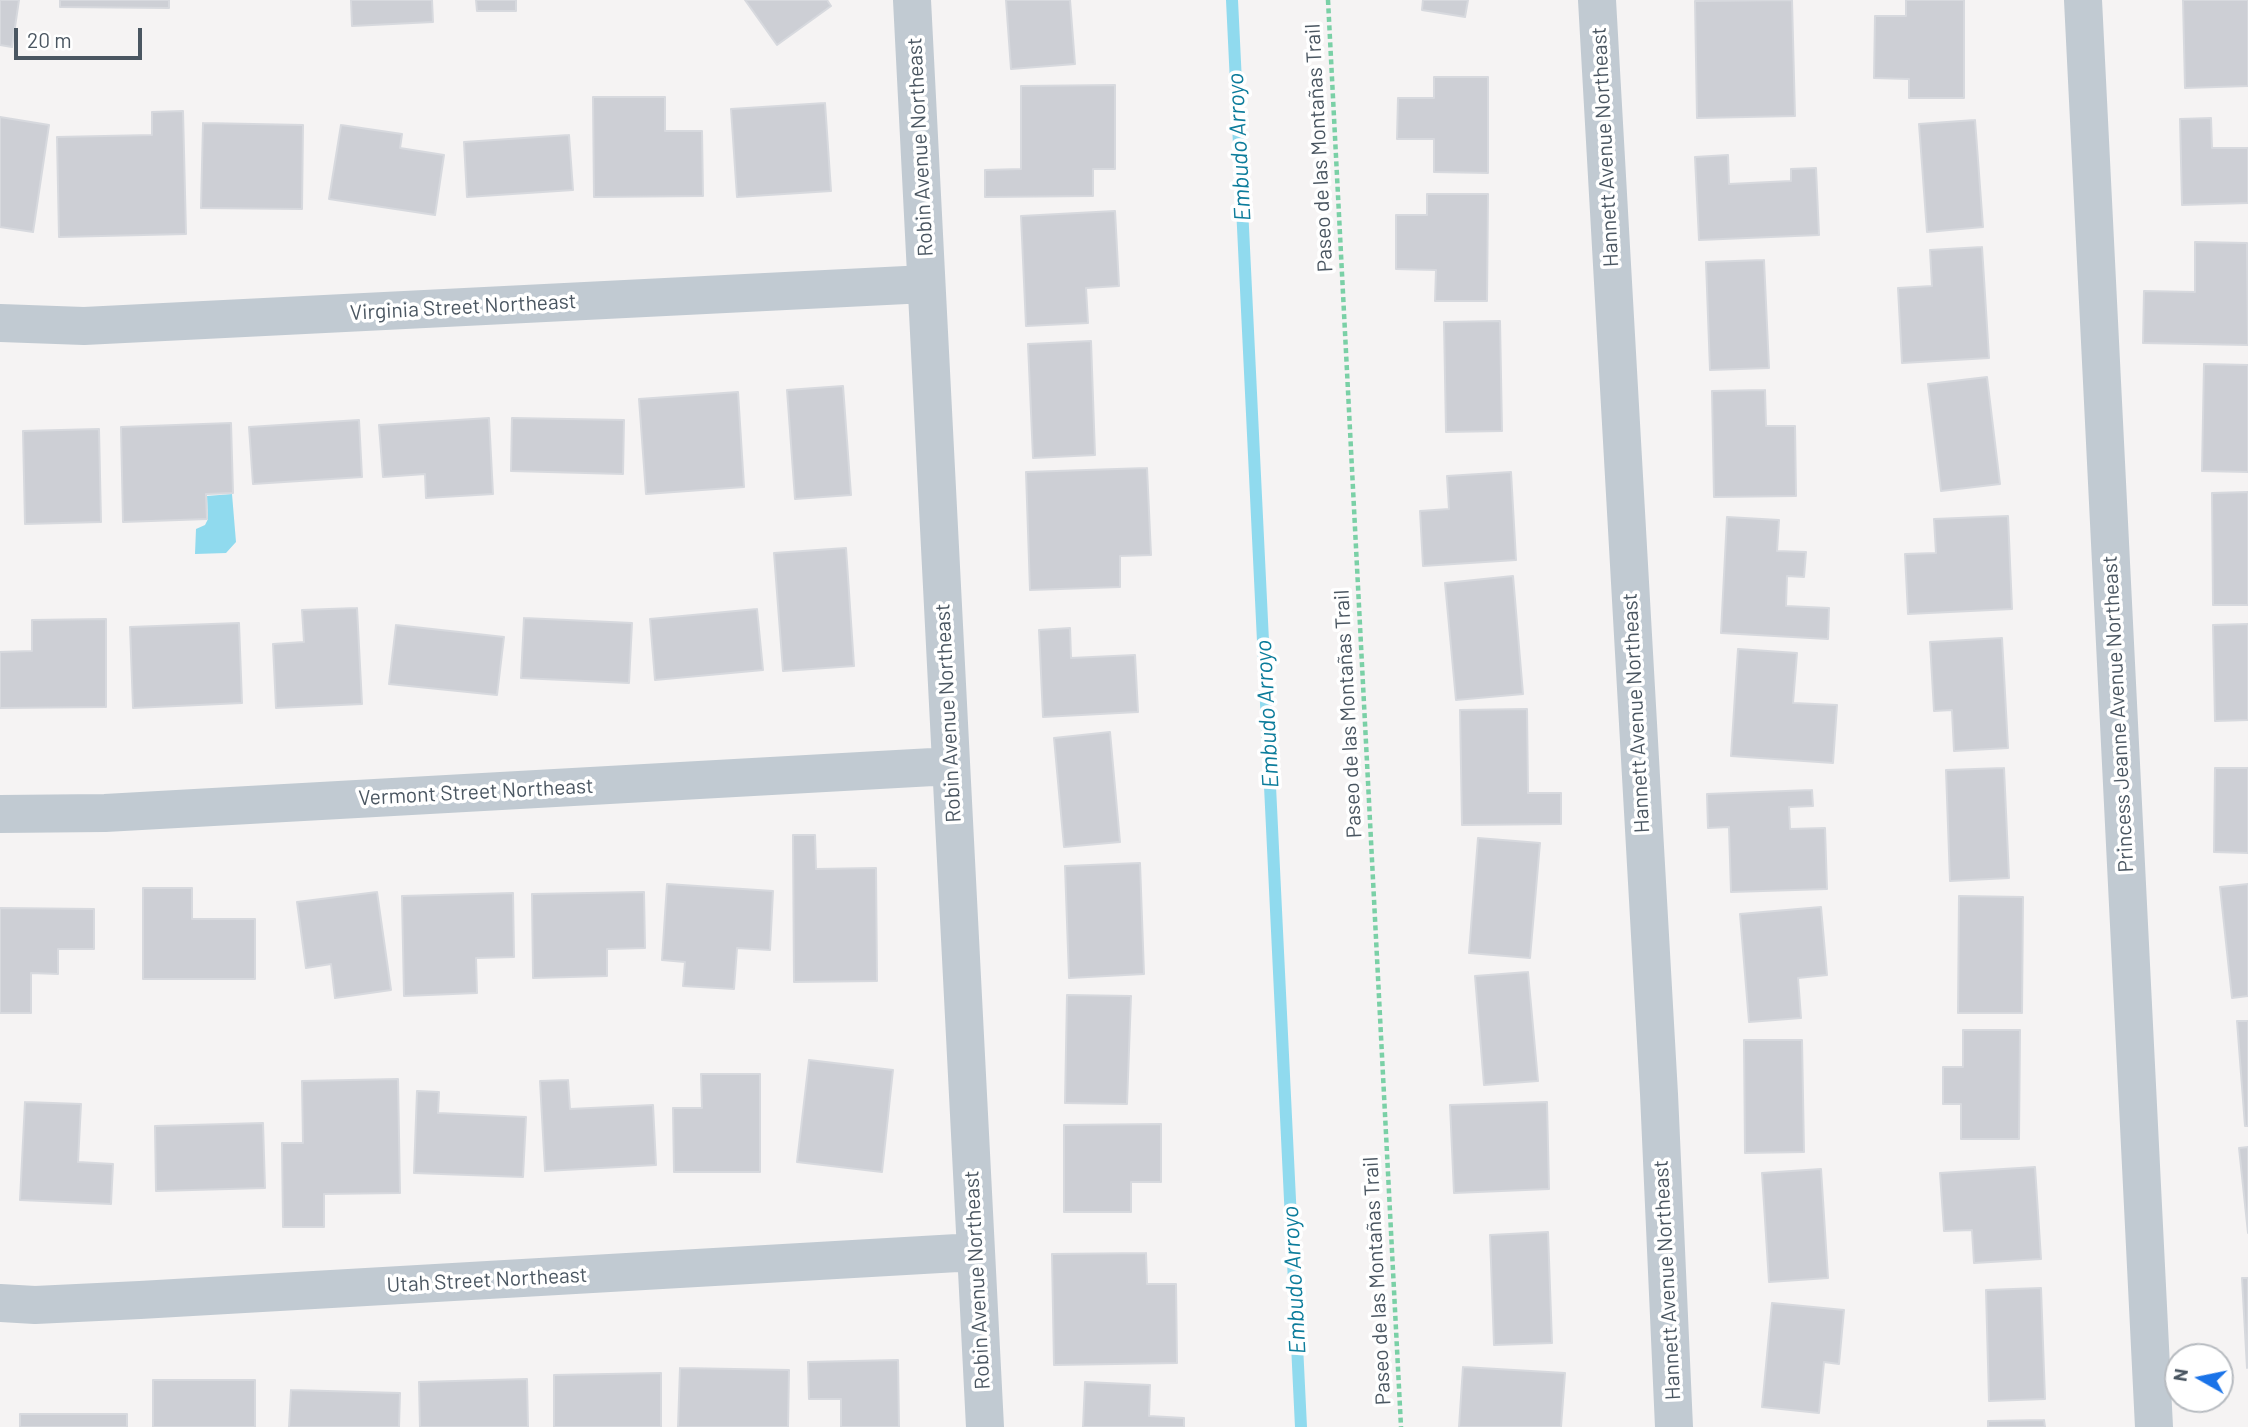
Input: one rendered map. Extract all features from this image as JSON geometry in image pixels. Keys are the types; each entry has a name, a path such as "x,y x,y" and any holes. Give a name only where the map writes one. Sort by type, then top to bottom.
{"street":[{"name":"Robin Avenue Northeast","path":"912,0 985,1427"},
{"name":"Hannett Avenue Northeast","path":"1597,0 1659,1094 1674,1427"},
{"name":"Princess Jeanne Avenue Northeast","path":"2083,0 2154,1427"},
{"name":"Virginia Street Northeast","path":"0,323 83,326 926,284"},
{"name":"Vermont Street Northeast","path":"0,814 119,813 951,766"},
{"name":"Utah Street Northeast","path":"0,1303 35,1305 140,1300 975,1252"}],"path":[{"name":"Paseo de las Montañas Trail","path":"1328,0 1401,1427"}],"water":[{"path":"232,494 236,542 226,553 195,554 196,529 205,525 208,519 207,496"}],"building":[{"path":"0,0 19,0 12,47 0,45"},
{"path":"60,0 169,0 169,8 60,7"},
{"path":"351,0 432,0 433,22 352,26"},
{"path":"476,0 516,0 516,11 477,11"},
{"path":"745,0 827,0 831,6 777,45"},
{"path":"1006,0 1070,0 1075,64 1011,69"},
{"path":"1423,0 1468,0 1465,17 1422,10"},
{"path":"1792,0 1795,116 1697,118 1695,1"},
{"path":"1906,0 1964,0 1964,98 1909,98 1909,79 1874,78 1875,16 1906,16"},
{"path":"2183,0 2248,0 2248,86 2185,88"},
{"path":"1434,77 1488,77 1488,173 1434,172 1434,139 1397,139 1398,98 1434,98"},
{"path":"1115,85 1115,169 1093,169 1093,196 985,197 985,170 1021,169 1021,86"},
{"path":"593,97 665,97 665,131 702,131 703,196 594,197"},
{"path":"825,103 831,191 737,197 731,109"},
{"path":"183,111 186,234 59,237 57,137 152,135 152,112"},
{"path":"0,117 49,125 33,232 0,227"},
{"path":"2211,118 2212,148 2248,148 2248,203 2182,205 2180,119"},
{"path":"1975,120 1983,227 1927,232 1919,124"},
{"path":"203,123 303,125 302,209 201,208"},
{"path":"341,125 402,134 400,148 444,155 435,215 329,199"},
{"path":"569,135 573,190 467,197 464,142"},
{"path":"1728,155 1729,184 1791,181 1791,169 1816,168 1819,235 1699,240 1695,157"},
{"path":"1427,194 1488,194 1487,301 1435,301 1436,270 1396,269 1396,215 1427,215"},
{"path":"1115,211 1119,286 1086,288 1088,323 1026,326 1021,216"},
{"path":"2195,242 2247,243 2248,345 2143,343 2144,291 2195,292"},
{"path":"1982,247 1989,358 1902,363 1898,288 1932,286 1930,250"},
{"path":"1764,260 1769,368 1710,370 1706,262"},
{"path":"1500,321 1502,431 1446,432 1444,322"},
{"path":"1091,341 1095,455 1033,458 1028,344"},
{"path":"2204,364 2248,365 2248,472 2202,471"},
{"path":"1987,377 2000,484 1941,491 1928,384"},
{"path":"843,386 851,495 795,499 787,390"},
{"path":"1765,390 1766,426 1795,426 1796,496 1714,497 1712,391"},
{"path":"738,392 744,487 646,494 639,399"},
{"path":"489,418 493,494 426,498 425,474 383,477 379,425"},
{"path":"512,418 624,420 623,474 511,471"},
{"path":"359,420 362,477 253,484 249,427"},
{"path":"231,423 233,493 206,494 207,519 123,522 121,427"},
{"path":"99,429 101,522 25,524 23,431"},
{"path":"1147,468 1151,555 1120,556 1120,587 1030,590 1026,472"},
{"path":"1511,472 1516,560 1423,566 1420,511 1449,509 1447,476"},
{"path":"2248,492 2248,605 2213,605 2212,493"},
{"path":"2008,516 2012,609 1908,614 1905,554 1936,553 1934,519"},
{"path":"1727,517 1779,520 1777,551 1806,552 1804,577 1787,576 1786,606 1829,608 1828,639 1721,633"},
{"path":"846,548 854,666 783,671 774,553"},
{"path":"1513,576 1523,694 1456,700 1445,583"},
{"path":"357,608 362,704 276,708 273,644 304,642 302,610"},
{"path":"757,609 763,670 655,680 650,619"},
{"path":"524,618 632,623 629,683 521,678"},
{"path":"106,619 106,707 0,708 0,652 32,651 32,620"},
{"path":"239,623 242,703 133,708 130,627"},
{"path":"2248,624 2248,720 2215,721 2213,625"},
{"path":"396,625 504,637 497,695 389,684"},
{"path":"1070,628 1071,658 1135,655 1138,712 1043,717 1039,630"},
{"path":"2002,638 2008,748 1954,751 1952,710 1934,711 1930,642"},
{"path":"1738,649 1797,653 1793,703 1837,705 1833,763 1731,756"},
{"path":"1527,709 1528,793 1561,793 1561,824 1462,825 1460,710"},
{"path":"1110,732 1120,842 1064,847 1054,738"},
{"path":"2004,768 2009,878 1950,881 1946,770"},
{"path":"2215,768 2248,768 2248,853 2214,852"},
{"path":"1812,790 1813,806 1789,807 1790,829 1825,828 1827,889 1731,892 1729,827 1708,828 1707,794"},
{"path":"793,835 815,835 816,869 876,868 877,981 794,982"},
{"path":"1478,838 1540,843 1530,958 1469,953"},
{"path":"1140,863 1144,974 1069,978 1065,866"},
{"path":"667,884 773,891 770,950 737,948 734,989 683,986 685,962 662,960"},
{"path":"2248,884 2248,996 2232,998 2220,887"},
{"path":"143,888 192,888 192,919 255,919 255,979 143,979"},
{"path":"377,892 391,990 335,998 331,964 306,968 297,902"},
{"path":"644,892 645,948 607,949 607,976 533,978 532,894"},
{"path":"513,893 514,957 476,958 477,993 404,996 402,896"},
{"path":"1959,896 2023,897 2022,1013 1958,1013"},
{"path":"1821,907 1827,975 1798,978 1801,1018 1749,1022 1740,914"},
{"path":"0,908 94,909 94,949 58,949 58,974 31,973 31,1013 0,1013"},
{"path":"1528,972 1538,1081 1484,1085 1475,976"},
{"path":"1067,995 1131,996 1127,1104 1065,1103"},
{"path":"2237,1021 2248,1021 2248,1126 2245,1126"},
{"path":"1963,1030 2020,1030 2019,1139 1961,1139 1961,1104 1943,1104 1943,1067 1963,1067"},
{"path":"1744,1040 1802,1040 1804,1152 1745,1153"},
{"path":"809,1060 893,1070 882,1172 797,1162"},
{"path":"701,1074 760,1074 760,1172 674,1172 673,1108 702,1108"},
{"path":"398,1079 400,1193 324,1194 324,1227 283,1227 282,1143 303,1143 302,1081"},
{"path":"568,1080 570,1109 653,1105 656,1165 545,1171 540,1081"},
{"path":"417,1091 439,1092 438,1113 526,1117 523,1177 414,1173"},
{"path":"25,1102 81,1104 78,1162 113,1164 111,1204 20,1200"},
{"path":"1547,1102 1549,1189 1454,1193 1450,1105"},
{"path":"263,1123 265,1188 156,1191 155,1126"},
{"path":"1161,1124 1161,1182 1131,1182 1131,1212 1064,1212 1064,1125"},
{"path":"2248,1147 2248,1233 2239,1148"},
{"path":"2035,1167 2041,1259 1974,1263 1972,1230 1944,1231 1940,1173"},
{"path":"1821,1169 1828,1278 1769,1282 1762,1173"},
{"path":"1548,1232 1552,1343 1494,1345 1490,1235"},
{"path":"1146,1253 1147,1284 1176,1284 1177,1363 1054,1365 1052,1254"},
{"path":"2242,1278 2248,1278 2247,1368"},
{"path":"2041,1288 2045,1399 1989,1401 1986,1290"},
{"path":"1772,1303 1844,1310 1839,1364 1824,1362 1819,1413 1762,1407"},
{"path":"898,1360 899,1427 841,1427 841,1399 809,1399 808,1362"},
{"path":"1463,1367 1565,1373 1561,1427 1459,1427"},
{"path":"680,1368 789,1370 788,1427 678,1427"},
{"path":"661,1373 661,1427 554,1427 554,1375"},
{"path":"527,1379 528,1427 420,1427 419,1382"},
{"path":"153,1380 255,1380 255,1427 153,1427"},
{"path":"1085,1382 1150,1385 1149,1416 1184,1418 1184,1427 1083,1427"},
{"path":"291,1390 400,1393 399,1427 289,1427"},
{"path":"20,1414 127,1414 127,1427 20,1427"},
{"path":"2044,1420 2045,1427 1988,1427 1988,1421"}],"waterway":[{"name":"Embudo Arroyo","path":"1232,0 1301,1427"}]}
